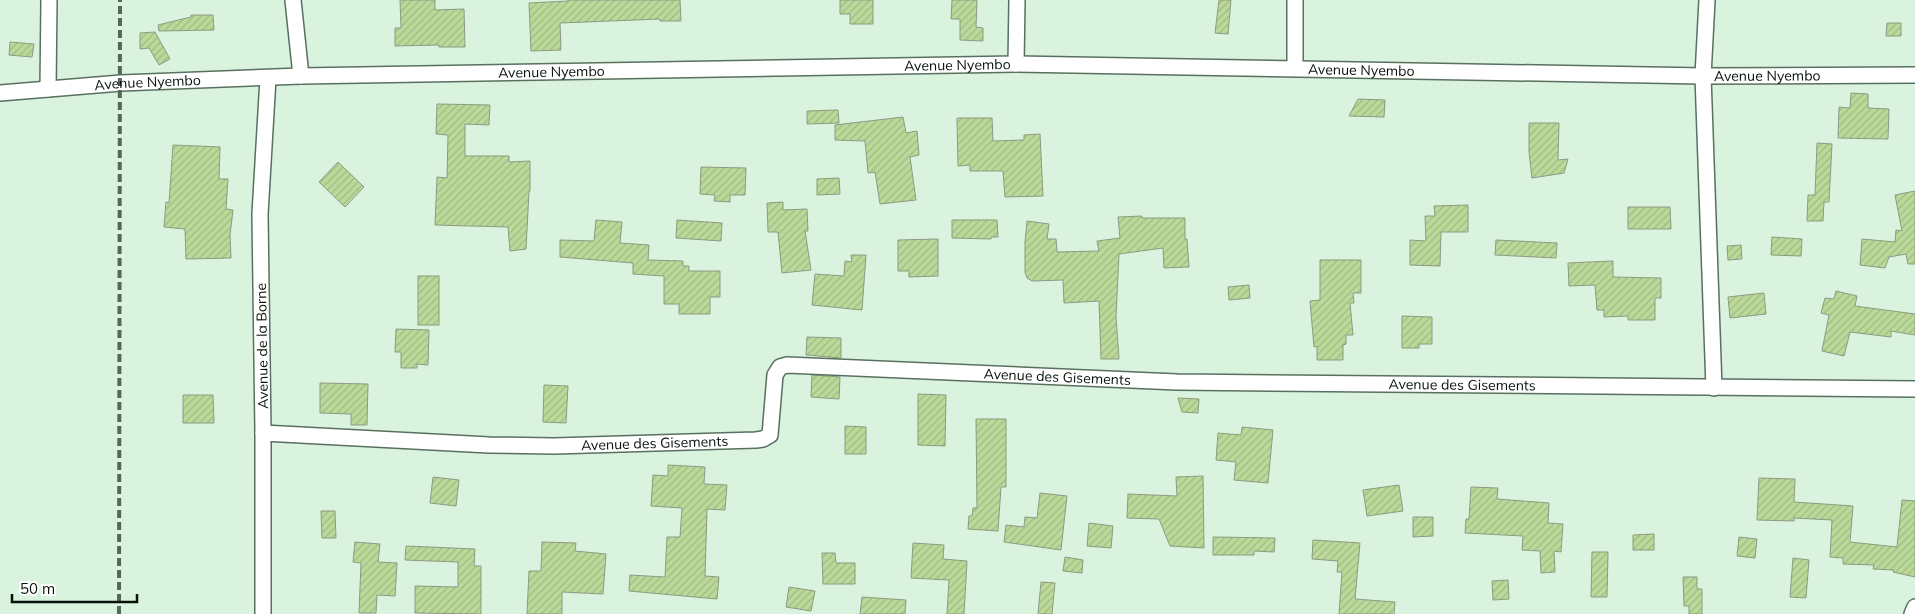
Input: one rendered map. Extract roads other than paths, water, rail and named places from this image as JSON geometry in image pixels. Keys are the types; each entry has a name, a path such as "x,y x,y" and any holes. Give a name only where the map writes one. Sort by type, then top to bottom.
{"street":[{"path":"48,89 50,0"},
{"path":"294,0 301,76"},
{"path":"1016,64 1017,0"},
{"path":"1295,0 1296,68"},
{"path":"1707,0 1703,76 1714,388"},
{"name":"Avenue Nyembo","path":"0,93 121,83 301,76 1016,64 1703,76 1915,75"},
{"name":"Avenue de la Borne","path":"263,614 260,214 268,78"},
{"name":"Avenue des Gisements","path":"263,433 536,446 756,440 770,435 775,375 780,366 787,365 1177,382 1714,388 1915,388"},
{"path":"1912,614 1915,607"}],"railway":[{"path":"119,614 120,0"}]}
